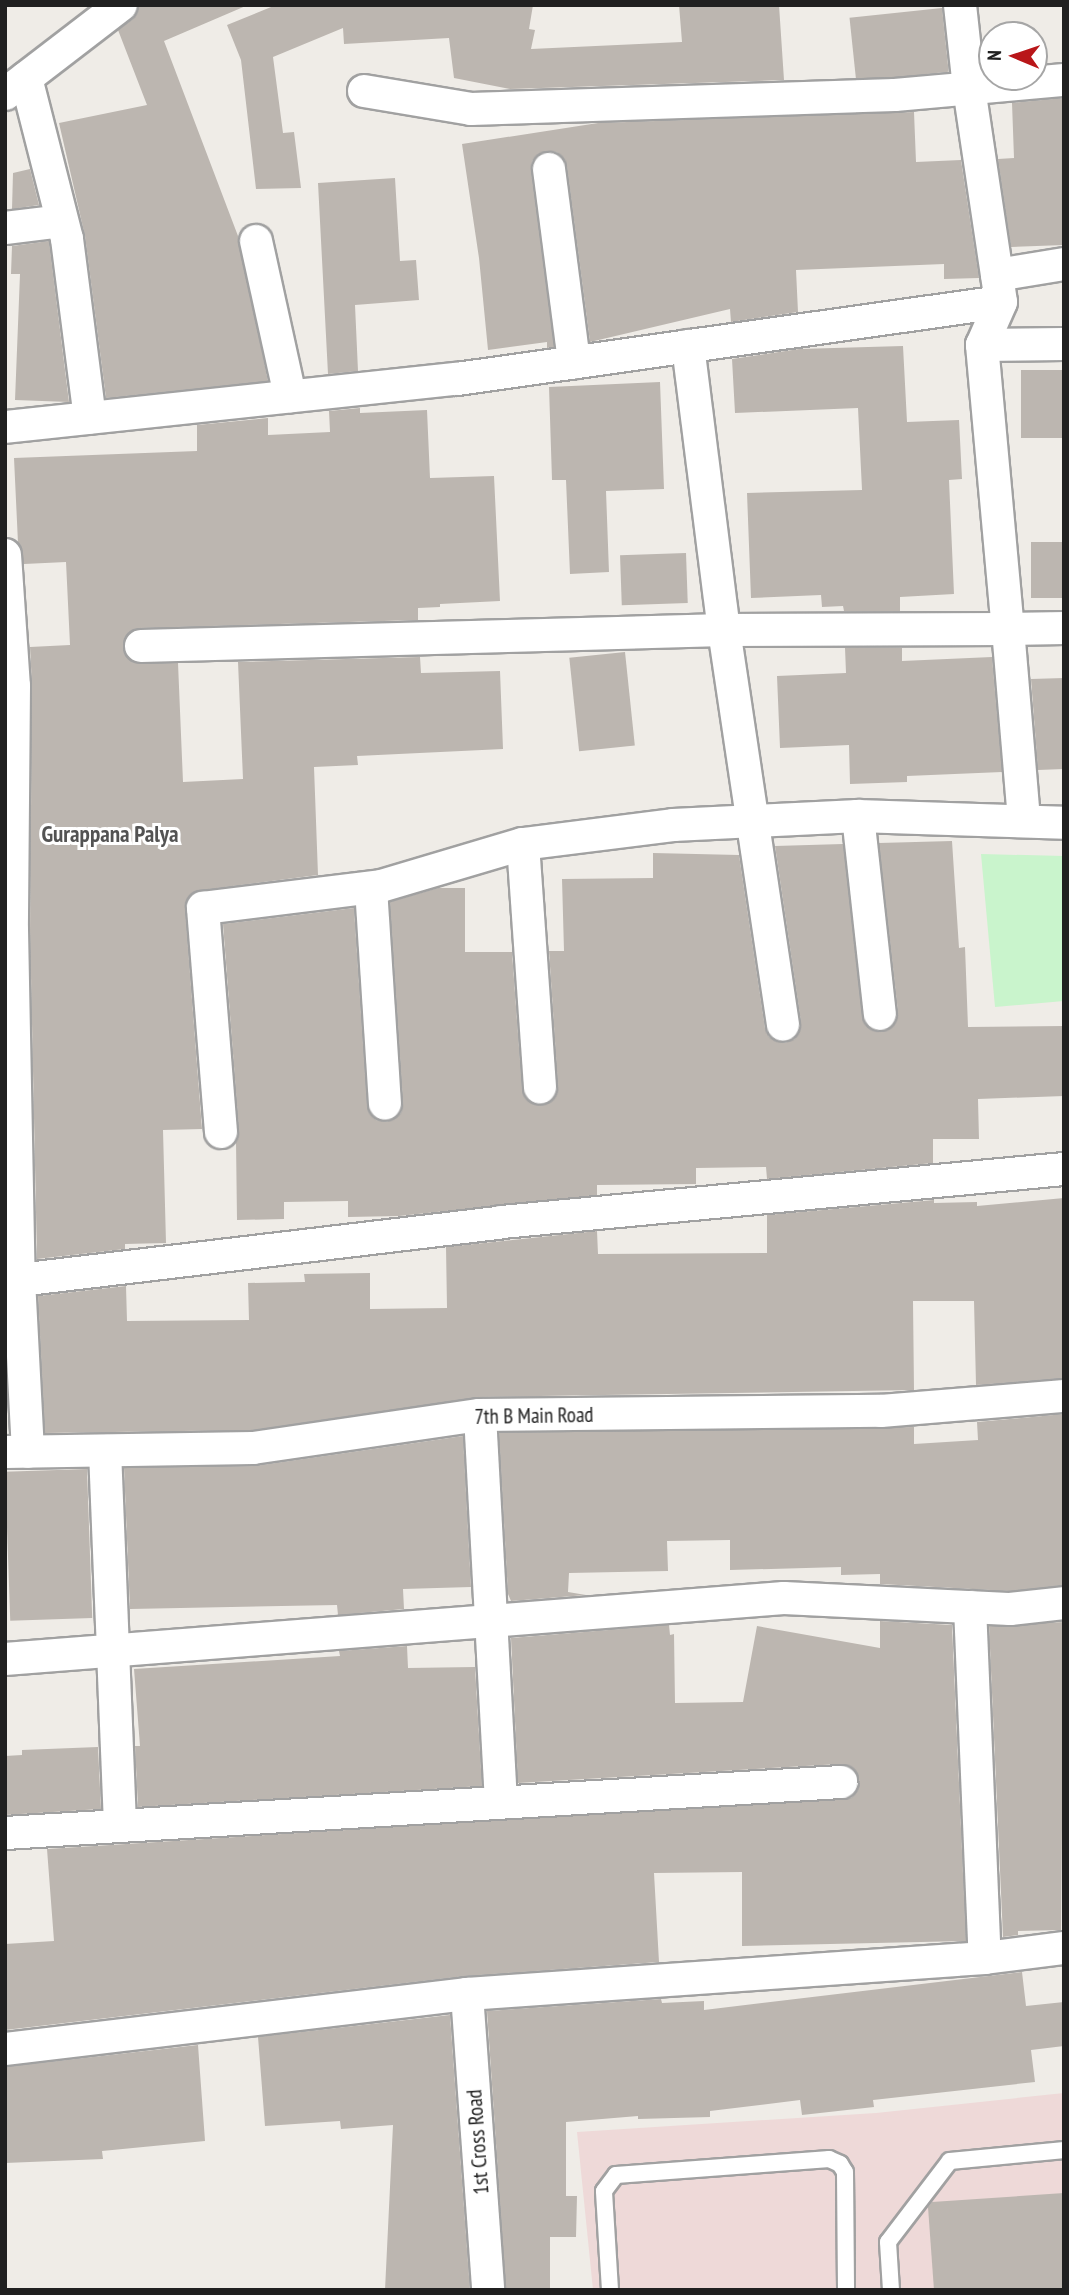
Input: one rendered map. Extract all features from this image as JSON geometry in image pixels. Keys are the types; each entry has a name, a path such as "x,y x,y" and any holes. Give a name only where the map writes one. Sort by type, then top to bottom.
{"street":[{"path":"90,418 62,221 16,86 121,5"},
{"path":"960,5 969,88 999,288 982,345 1024,820"},
{"path":"364,91 471,109 895,95 1064,80"},
{"path":"549,169 574,362"},
{"path":"5,228 62,221"},
{"path":"256,241 290,396"},
{"path":"5,426 457,379 688,346 999,288 1064,264"},
{"path":"982,345 1063,344"},
{"path":"688,346 724,630 783,1025"},
{"path":"5,555 13,686 12,930 19,1280 17,1452"},
{"path":"141,646 724,630 1064,628"},
{"path":"858,816 880,1014"},
{"path":"221,1132 203,908 371,888 523,844 673,825 858,816 1064,823"},
{"path":"523,844 540,1087"},
{"path":"371,888 385,1104"},
{"path":"19,1280 502,1222 1064,1169"},
{"name":"7th B Main Road","path":"17,1452 253,1448 480,1415 881,1411 1064,1396"},
{"path":"480,1415 489,1621 501,1801"},
{"path":"105,1451 120,1826"},
{"path":"5,1659 784,1598 1010,1609 1064,1603"},
{"path":"970,1607 985,1958"},
{"path":"5,1833 841,1782"},
{"path":"5,2049 467,1994 985,1958 1064,1948"},
{"name":"1st Cross Road","path":"467,1994 488,2290"}],"lane":[{"path":"891,2290 888,2242 950,2161 1064,2150"},
{"path":"610,2290 604,2191 616,2175 829,2159 840,2164 845,2172 846,2290"}],"shaded area":[{"path":"1064,2093 1064,2290 593,2290 577,2132 876,2113"}],"green space":[{"path":"981,854 1064,856 1064,1001 995,1007"}],"building":[{"path":"139,5 248,5 164,41 238,236 268,381 106,398 85,236 59,123 147,105 118,30 133,19"},
{"path":"276,5 533,5 529,29 535,30 531,49 682,42 679,5 779,5 784,80 510,89 454,78 449,38 344,44 343,28 273,57 283,133 294,132 301,188 256,189 241,60 227,25"},
{"path":"942,8 949,72 856,81 850,18"},
{"path":"1064,98 1064,245 1011,247 998,159 1014,158 1012,103"},
{"path":"914,112 916,162 961,160 979,278 944,279 944,264 796,270 798,312 731,322 730,309 590,342 567,167 557,152 546,151 532,161 531,171 554,347 547,348 547,342 488,350 479,258 462,144 598,123"},
{"path":"30,169 39,205 12,209 13,173"},
{"path":"395,178 400,261 416,260 419,300 355,305 358,371 328,374 318,183"},
{"path":"49,241 69,402 15,400 20,274 11,274 12,246"},
{"path":"903,346 907,422 959,420 962,479 949,480 954,594 900,597 900,611 844,611 843,606 822,607 821,595 751,598 747,493 862,490 858,408 735,413 732,359 799,349"},
{"path":"1021,370 1064,370 1064,438 1021,438"},
{"path":"660,382 664,489 606,491 609,572 570,574 566,480 552,480 549,387"},
{"path":"360,408 360,413 427,410 430,478 494,476 500,601 440,604 440,607 418,608 418,620 140,628 125,637 125,655 132,662 141,664 178,663 183,782 243,779 238,662 420,657 421,673 500,671 503,749 357,756 358,765 314,767 318,875 201,890 192,894 185,909 202,1129 163,1130 166,1243 125,1244 125,1249 37,1259 30,930 30,647 70,645 66,562 24,564 18,543 14,458 197,451 197,425 268,418 268,435 330,432 329,411"},
{"path":"1031,542 1064,542 1064,598 1031,598"},
{"path":"686,553 688,603 622,605 620,555"},
{"path":"845,648 902,648 902,661 992,657 1002,772 907,776 907,782 850,784 849,745 780,748 777,676 846,673"},
{"path":"625,652 635,745 579,751 569,658"},
{"path":"1064,678 1064,769 1038,770 1031,679"},
{"path":"952,841 959,948 965,947 968,1027 1064,1026 1064,1096 978,1099 979,1139 933,1139 933,1163 767,1179 766,1167 696,1168 696,1184 597,1185 597,1195 399,1216 348,1217 348,1201 284,1202 284,1219 237,1220 236,1142 239,1131 223,924 354,908 367,1105 376,1120 387,1122 401,1113 403,1103 390,902 438,888 465,888 465,952 512,952 522,1088 531,1103 542,1105 551,1102 558,1086 549,951 564,951 562,879 653,878 653,853 739,855 765,1028 769,1037 785,1043 795,1039 801,1022 775,846 843,844 862,1016 866,1025 881,1032 891,1028 898,1012 879,843"},
{"path":"1064,1198 1064,1378 976,1385 974,1301 913,1301 914,1390 480,1397 252,1430 45,1433 38,1296 126,1286 127,1321 249,1320 248,1283 305,1282 304,1274 370,1273 370,1309 447,1308 446,1247 597,1231 598,1254 767,1253 767,1215 934,1200 934,1203 977,1202 977,1206"},
{"path":"1064,1414 1064,1585 1009,1591 880,1584 880,1574 841,1575 841,1567 730,1570 730,1540 667,1541 668,1571 569,1573 568,1592 586,1595 511,1601 508,1594 499,1433 914,1427 914,1444 978,1440 977,1422"},
{"path":"463,1436 471,1587 403,1589 404,1609 338,1615 337,1605 130,1609 124,1468 255,1466"},
{"path":"87,1469 92,1618 10,1621 5,1472"},
{"path":"880,1621 952,1625 966,1941 742,1946 742,1872 654,1873 659,1962 465,1976 5,2030 5,1944 54,1941 47,1849 851,1798 858,1790 859,1780 850,1766 840,1764 518,1783 511,1638 669,1625 670,1635 674,1634 675,1703 743,1702 757,1626 880,1648"},
{"path":"1064,1622 1061,1930 1018,1931 1018,1935 1003,1937 989,1626"},
{"path":"407,1646 408,1668 475,1667 482,1786 138,1807 135,1746 140,1746 134,1669 340,1656 339,1651"},
{"path":"98,1747 101,1809 5,1815 5,1756 22,1755 22,1750"},
{"path":"1022,1972 1026,2006 1064,2002 1064,2046 1031,2050 1035,2082 873,2100 874,2107 802,2115 800,2100 710,2111 710,2117 638,2119 638,2116 566,2122 566,2196 577,2196 576,2237 550,2237 550,2290 506,2290 487,2011 661,1999 662,2003 704,2001 704,2010"},
{"path":"450,2015 470,2290 385,2290 393,2125 341,2129 340,2121 265,2126 258,2037"},
{"path":"198,2045 205,2141 102,2151 103,2159 5,2163 5,2067"},
{"path":"1064,2193 1064,2290 934,2290 928,2207 932,2202"}],"district":[{"name":"Gurappana Palya","path":"110,834"}]}
